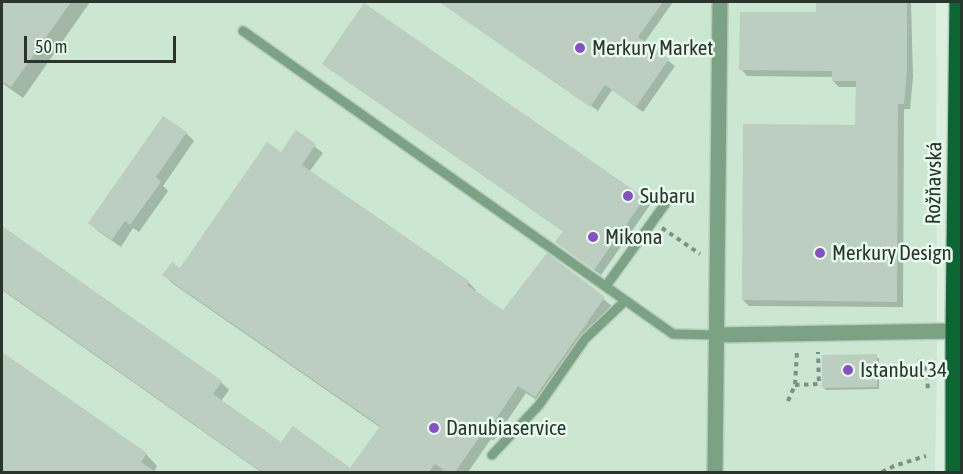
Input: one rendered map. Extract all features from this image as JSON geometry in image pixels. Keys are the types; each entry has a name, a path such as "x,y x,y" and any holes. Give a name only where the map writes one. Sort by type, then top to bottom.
{"main road":[{"name":"Rožňavská","path":"953,472 959,332 957,2"}],"street":[{"path":"715,472 720,2"},
{"path":"717,335 959,332"}],"lane":[{"path":"243,31 673,334 717,335"},
{"path":"606,286 668,200"},
{"path":"492,455 539,405 585,339 625,301"}],"path":[{"path":"653,221 701,255"},
{"path":"789,401 795,385 797,352"},
{"path":"795,385 819,384 818,352"},
{"path":"919,359 927,372 928,392"},
{"path":"882,472 926,456"}],"shaded area":[{"path":"2,2 936,2 935,472 2,472"}],"building":[{"path":"2,2 71,2 11,87 2,81"},
{"name":"Merkury Market","path":"439,2 663,2 638,37 669,59 636,107 605,85 590,107"},
{"name":"Merkury Design","path":"816,2 907,2 907,70 904,104 898,104 897,302 742,300 743,124 855,125 856,81 832,81 832,71 739,70 740,12 816,12"},
{"path":"364,3 645,198 594,270 555,242 563,231 322,64"},
{"path":"163,116 187,132 156,177 161,182 130,225 125,221 112,240 88,223"},
{"path":"296,130 316,144 302,165 469,281 467,285 503,310 547,253 605,297 535,397 518,386 486,434 483,432 455,472 447,472 435,464 429,472 262,472 2,289 2,226 222,381 213,394 281,442 293,426 350,468 380,426 162,275 172,262 180,268 267,142 281,152"},
{"path":"2,352 147,453 141,462 156,472 2,472"},
{"path":"877,354 877,387 822,388 822,355"}],"place":[{"name":"Merkury Market","path":"580,48"},
{"name":"Subaru","path":"628,196"},
{"name":"Mikona","path":"593,237"},
{"name":"Merkury Design","path":"820,253"},
{"name":"Istanbul 34","path":"848,370"},
{"name":"Danubiaservice","path":"434,428"}]}
